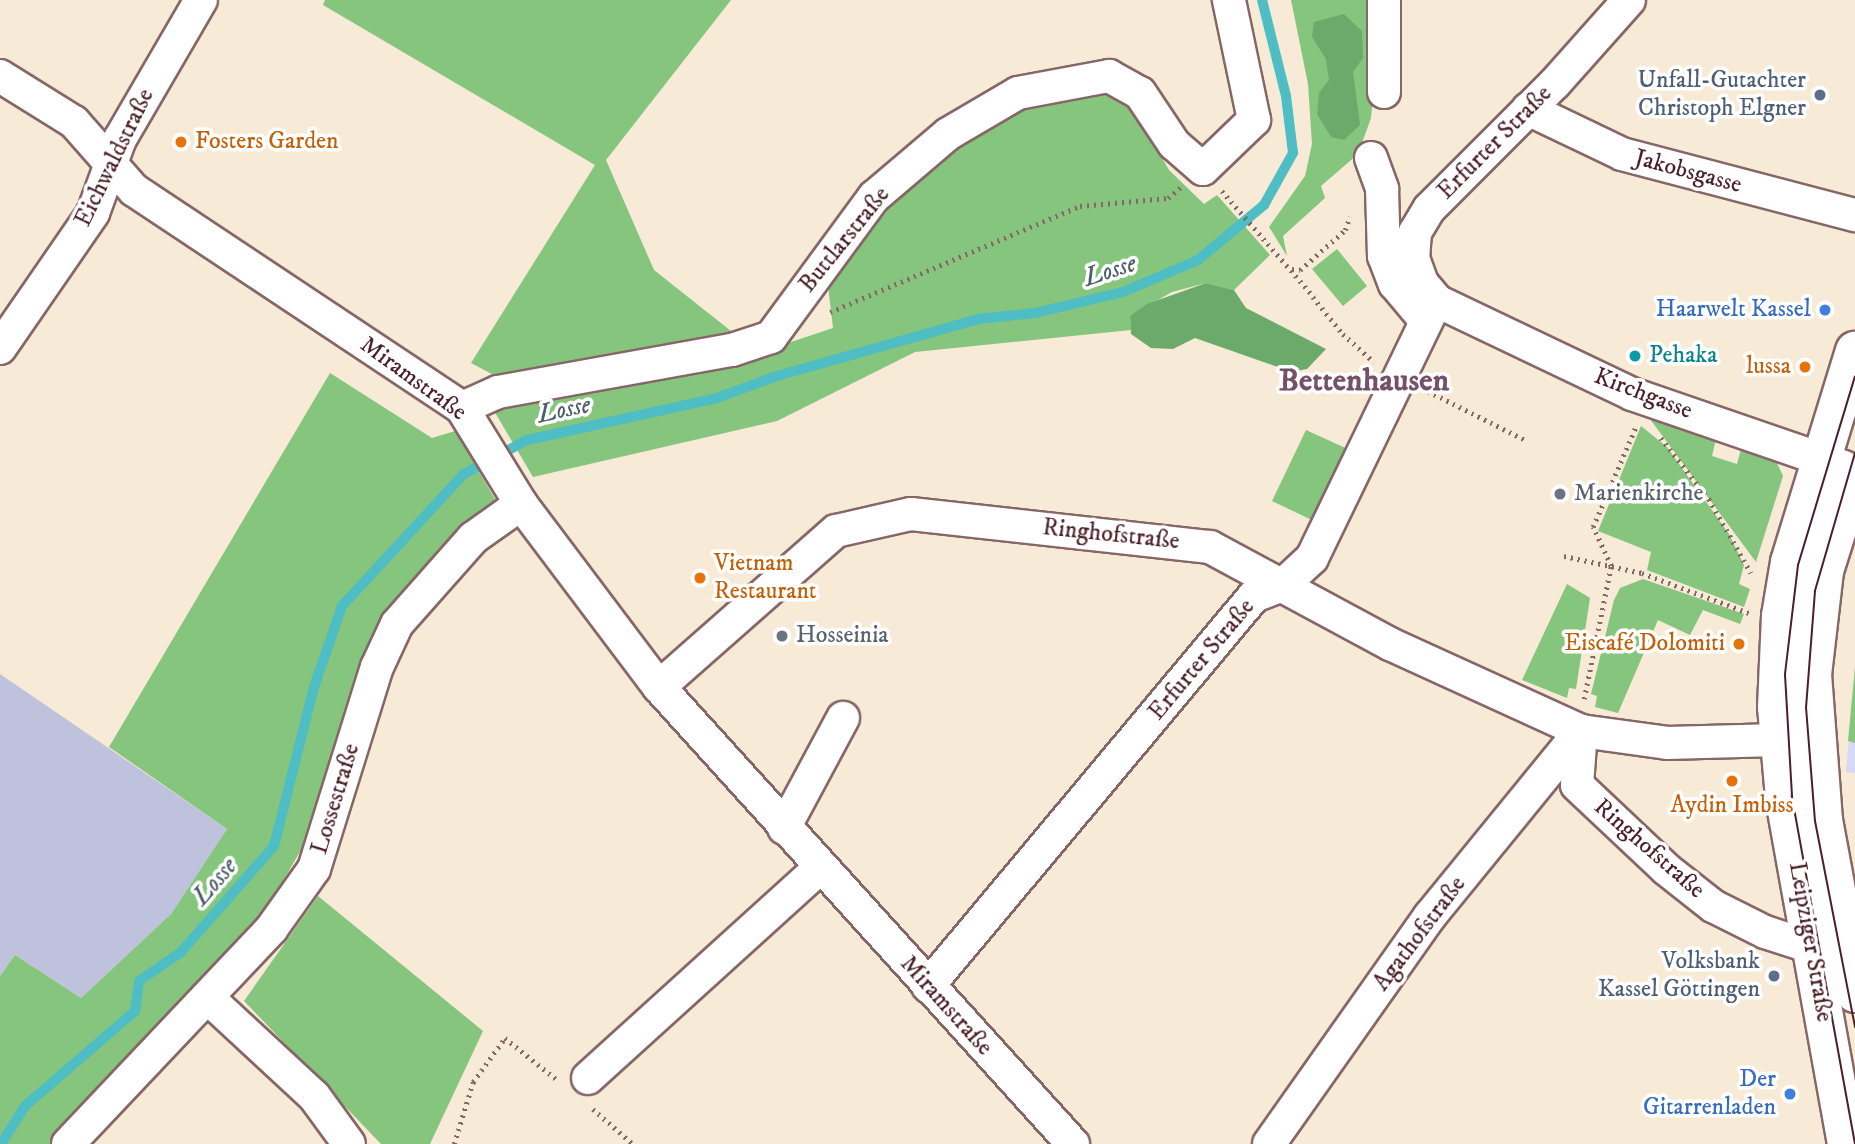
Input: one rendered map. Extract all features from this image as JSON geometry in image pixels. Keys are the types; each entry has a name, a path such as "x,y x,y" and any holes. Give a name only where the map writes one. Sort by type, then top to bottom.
{"main road":[{"path":"1846,483 1855,351"},
{"name":"Leipziger Straße","path":"1846,483 1824,571 1796,740 1843,871 1855,993"},
{"name":"Leipziger Straße","path":"1846,483 1790,562 1782,606 1796,740 1811,947 1847,1144"}],"street":[{"name":"Eichwaldstraße","path":"0,348 93,213 140,100 201,0"},
{"path":"1212,180 1254,120 1229,0"},
{"path":"1384,0 1384,92"},
{"name":"Erfurter Straße","path":"928,986 1254,596 1288,582 1312,558 1431,311 1413,258 1415,232 1429,208 1528,109 1629,0"},
{"name":"Miramstraße","path":"0,76 74,122 111,168 134,190 467,415 516,496 659,687 820,868 1073,1144"},
{"name":"Buttlarstraße","path":"467,415 498,392 732,350 771,337 874,197 948,134 1017,93 1109,76 1140,93 1174,144 1212,180"},
{"name":"Jakobsgasse","path":"1528,109 1622,154 1855,215"},
{"path":"1371,158 1382,189 1384,256 1395,284 1431,311"},
{"name":"Kirchgasse","path":"1431,311 1846,483"},
{"name":"Lossestraße","path":"68,1144 272,928 314,869 377,667 397,624 473,538 516,496"},
{"name":"Ringhofstraße","path":"659,687 836,531 911,514 1210,547 1288,582 1390,644 1581,732 1667,743 1796,740"},
{"path":"784,828 843,718"},
{"name":"Ringhofstraße","path":"1581,732 1577,785 1666,869 1713,906 1765,932 1811,947"},
{"name":"Agathofstraße","path":"1269,1144 1430,916 1581,732"},
{"path":"579,1089 820,868"},
{"path":"207,996 314,1096 349,1144"}],"path":[{"path":"822,316 1080,206 1168,198 1212,180 1314,297"},
{"path":"1291,269 1300,270 1346,230 1354,206"},
{"path":"1291,269 1343,334 1385,371 1525,440"},
{"path":"1581,732 1611,566 1593,527 1640,419"},
{"path":"1659,437 1724,521 1754,580"},
{"path":"1564,556 1611,566 1755,616 1755,604"},
{"path":"454,1144 473,1082 505,1038 579,1089 634,1143"}],"shaded area":[{"path":"1855,667 1855,773 1846,772"},
{"path":"0,674 227,829 171,914 81,998 15,955 0,976"}],"green space":[{"path":"325,0 731,0 606,160 654,270 736,335 505,381 471,363 595,165 323,5"},
{"path":"1291,0 1369,0 1375,79 1371,118 1358,154 1321,186 1325,198 1283,236 1287,256 1269,227 1305,176 1312,144 1308,84"},
{"path":"1344,14 1362,31 1363,58 1353,72 1360,125 1344,140 1331,137 1317,114 1319,93 1329,80 1326,59 1312,37 1314,22"},
{"path":"1097,89 1130,103 1169,170 1204,204 1217,195 1270,255 1234,290 1206,283 1172,292 1130,316 1131,330 915,352 777,421 533,477 493,409 779,346 833,328 827,277 871,218 991,120"},
{"path":"1337,249 1367,286 1343,306 1312,269"},
{"path":"1206,283 1234,290 1246,308 1326,349 1307,369 1292,372 1195,338 1173,349 1151,348 1131,334 1130,316 1147,304"},
{"path":"330,373 432,438 455,431 495,499 493,505 386,620 324,810 260,921 54,1144 0,1144 0,976 15,955 81,998 171,914 227,829 109,747"},
{"path":"1647,415 1716,439 1712,456 1737,464 1741,449 1776,461 1783,476 1756,562"},
{"path":"1641,426 1667,447 1729,534 1744,565 1739,584 1750,589 1744,607 1647,570 1651,552 1598,531"},
{"path":"1306,430 1352,451 1318,523 1272,501"},
{"path":"1643,579 1744,614 1740,624 1703,610 1690,635 1658,620 1618,713 1595,707 1597,696 1591,694 1614,600 1620,588"},
{"path":"1567,584 1590,598 1576,689 1569,688 1567,698 1522,680"},
{"path":"1855,667 1855,743 1848,741"},
{"path":"318,896 483,1031 430,1144 381,1144 244,1001"}],"waterway":[{"name":"Losse","path":"1,1144 25,1106 135,1011 139,981 181,952 274,846 314,687 342,606 464,474 527,440 714,399 777,376 978,319 1035,313 1123,292 1198,260 1264,205 1293,153 1286,96 1262,0"}],"tram line":[{"path":"1855,376 1798,565 1785,674 1792,796 1855,1144"},
{"path":"1855,453 1815,591 1806,707 1815,821 1855,1027"}],"place":[{"name":"Unfall-Gutachter Christoph Elgner","path":"1820,95"},
{"name":"Fosters Garden","path":"181,142"},
{"name":"Haarwelt Kassel","path":"1825,310"},
{"name":"Pehaka","path":"1635,356"},
{"name":"lussa","path":"1805,367"},
{"name":"Marienkirche","path":"1560,494"},
{"name":"Vietnam Restaurant","path":"700,578"},
{"name":"Hosseinia","path":"782,636"},
{"name":"Eiscafé Dolomiti","path":"1739,644"},
{"name":"Aydin Imbiss","path":"1732,781"},
{"name":"Volksbank Kassel Göttingen","path":"1774,976"},
{"name":"Der Gitarrenladen","path":"1790,1094"}],"district":[{"name":"Bettenhausen","path":"1364,381"}]}
